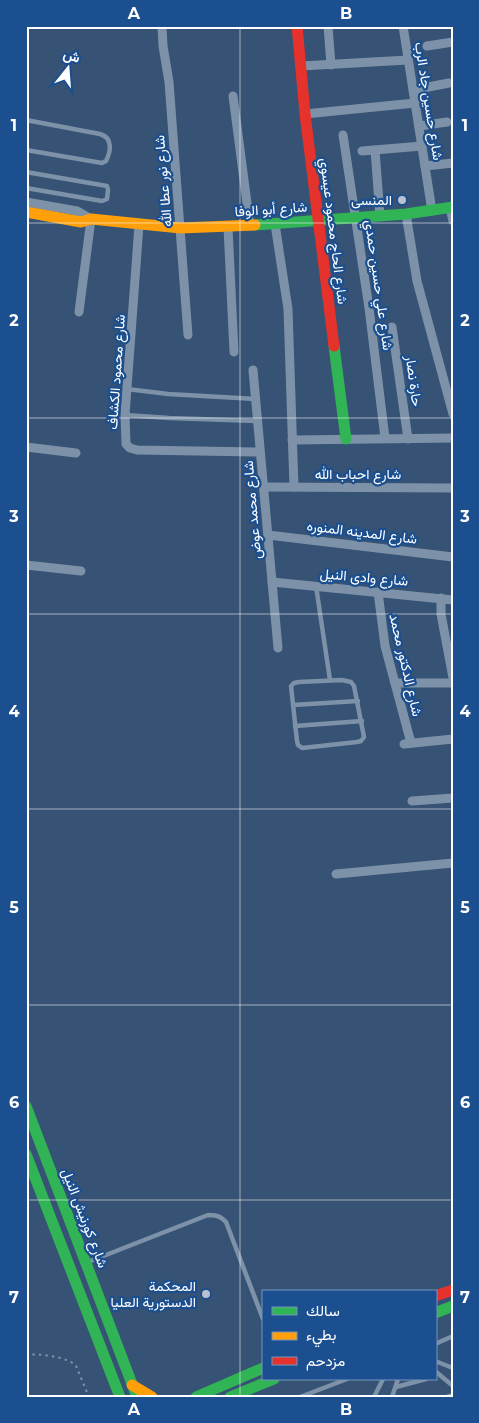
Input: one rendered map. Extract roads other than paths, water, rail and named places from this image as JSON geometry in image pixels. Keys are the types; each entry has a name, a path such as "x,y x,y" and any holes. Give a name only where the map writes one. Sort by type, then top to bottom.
{"main road":[{"name":"شارع الحاج محمود عيسوي","path":"297,26 304,114 346,439"},
{"name":"شارع أبو الوفا","path":"26,212 81,222 91,219 181,228 250,226 406,214 451,208"},
{"name":"شارع كورنيش النيل","path":"26,1106 137,1397"},
{"path":"26,1154 120,1397"},
{"path":"436,1296 453,1290"},
{"path":"436,1313 453,1306"},
{"path":"196,1397 262,1368"},
{"path":"230,1397 272,1380"},
{"path":"132,1385 152,1397"}],"street":[{"name":"شارع نور عطا الله","path":"162,26 169,82 188,335"},
{"path":"328,26 331,65"},
{"name":"شارع حسين جاد الرب","path":"403,26 432,210"},
{"path":"427,46 453,42"},
{"path":"300,66 408,60"},
{"path":"413,90 449,84"},
{"path":"233,96 250,226"},
{"path":"304,114 415,103"},
{"path":"419,126 447,122"},
{"name":"شارع علي حسين حمدي","path":"343,135 370,308 385,438"},
{"path":"362,151 422,146"},
{"path":"375,150 380,216"},
{"path":"425,166 453,163"},
{"name":"شارع أبو الوفا","path":"26,202 77,211 91,219"},
{"path":"451,208 453,221"},
{"path":"406,214 417,282 453,414"},
{"path":"79,312 91,219"},
{"path":"274,224 288,309 294,487"},
{"name":"شارع محمود الكشاف","path":"139,225 125,414 126,444 130,448 137,450 260,452"},
{"path":"228,227 234,352"},
{"name":"حارة نصار","path":"392,327 408,439"},
{"name":"شارع محمد عوض","path":"253,370 278,648"},
{"path":"292,440 453,438"},
{"path":"26,447 76,453"},
{"name":"شارع احباب الله","path":"263,487 453,488"},
{"name":"شارع المدينه المنوره","path":"268,535 453,556"},
{"path":"26,565 81,570"},
{"name":"شارع وادى النيل","path":"272,582 453,600"},
{"name":"شارع الدكتور محمد","path":"378,592 385,646 395,683 407,743 453,739"},
{"path":"441,598 441,614 453,678"},
{"path":"395,683 453,683"},
{"path":"412,801 453,798"},
{"path":"336,874 453,863"}],"lane":[{"path":"26,120 100,134 106,136 110,146 106,161 102,163 26,150"},
{"path":"26,172 108,188 107,199 102,201 26,188"},
{"path":"127,390 200,397 256,399"},
{"path":"125,414 169,418 258,421"},
{"path":"316,586 330,680"},
{"path":"347,680 354,686 358,701 364,737 361,741 302,748 298,745 291,686 294,683 347,680"},
{"path":"293,706 358,701"},
{"path":"295,726 362,721"},
{"path":"86,1263 208,1215 222,1217 226,1222 262,1316"},
{"path":"436,1344 453,1336"},
{"path":"436,1361 453,1368"},
{"path":"438,1376 453,1386"},
{"path":"300,1397 344,1380"},
{"path":"374,1397 382,1380"},
{"path":"392,1397 398,1380"},
{"path":"396,1387 422,1380"},
{"path":"448,1397 453,1395"}],"place":[{"name":"المنسى","path":"402,200"},
{"name":"المحكمة الدستورية العليا","path":"206,1294"}]}
